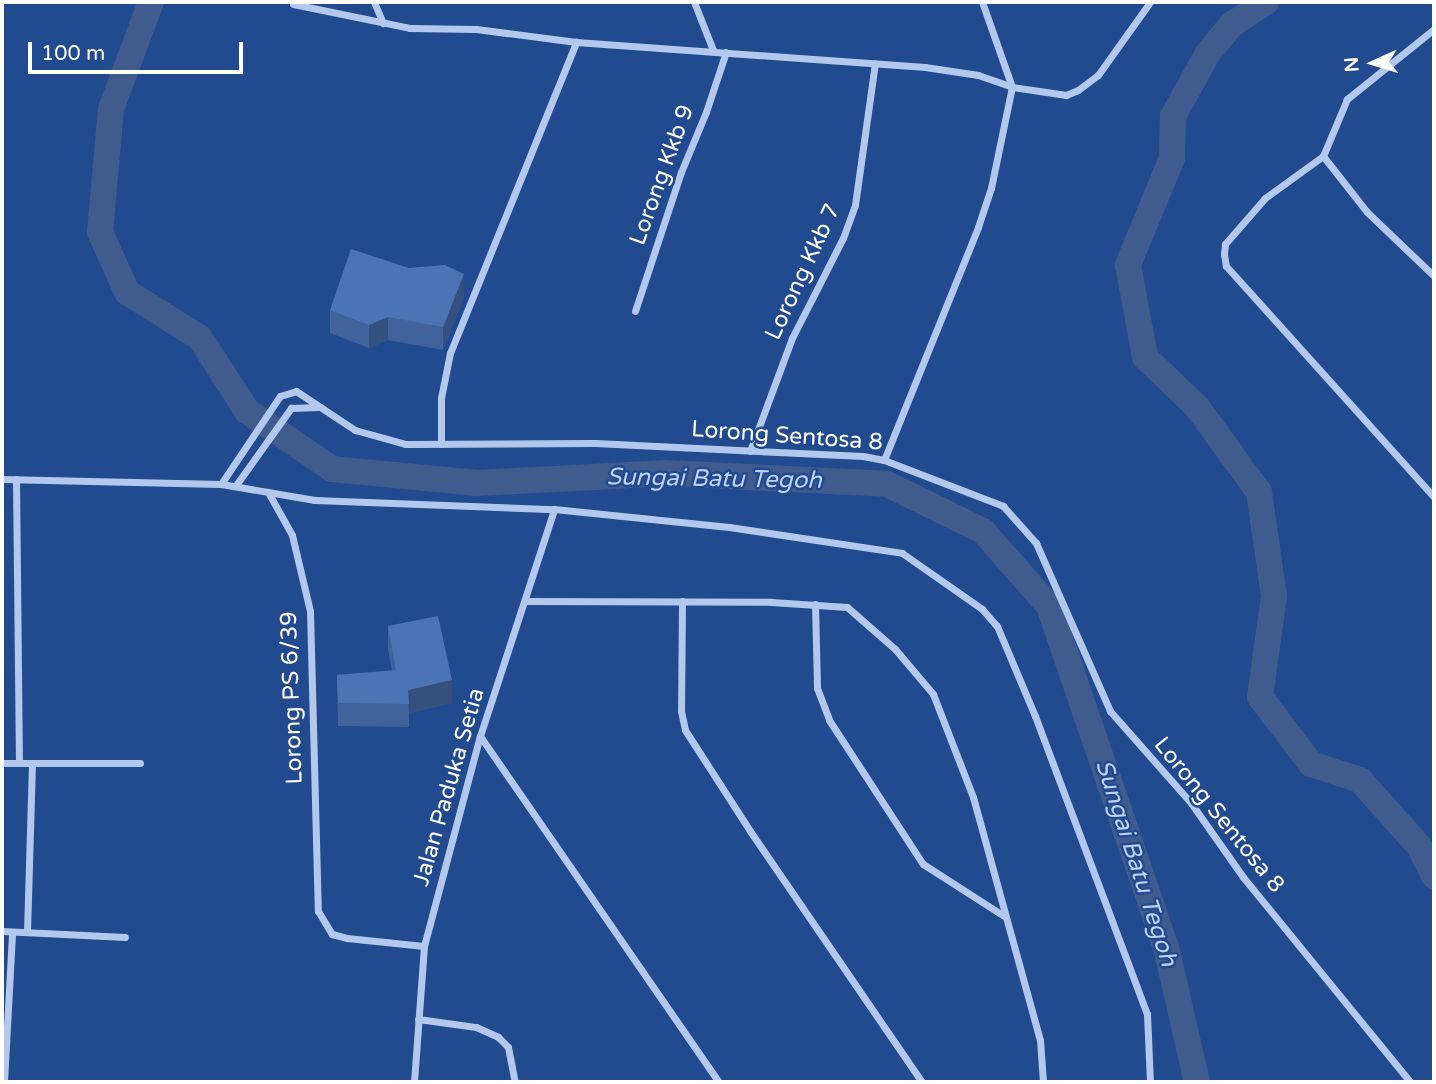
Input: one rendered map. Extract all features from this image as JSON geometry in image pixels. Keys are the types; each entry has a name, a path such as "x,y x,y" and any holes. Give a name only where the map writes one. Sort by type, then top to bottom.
{"street":[{"path":"374,2 383,23"},
{"path":"694,2 713,50"},
{"path":"884,460 978,228 991,188 1012,88 982,2"},
{"path":"293,4 410,28 476,29 576,42 875,63 978,75 1012,88 1066,94 1078,90 1098,75 1150,2"},
{"path":"1434,29 1347,99 1323,156 1265,198 1236,228 1225,244 1226,265 1434,497"},
{"path":"441,444 441,398 450,353 576,42"},
{"name":"Lorong Kkb 9","path":"635,311 681,172 706,112 726,52"},
{"name":"Lorong Kkb 7","path":"750,451 792,338 843,238 855,205 875,63"},
{"path":"1323,156 1367,212 1434,276"},
{"name":"Lorong Sentosa 8","path":"221,484 280,396 296,391 355,430 372,437 405,443 595,443 884,460 1003,506 1036,543 1110,711 1191,803 1243,877 1410,1082"},
{"path":"236,485 291,408 321,407"},
{"path":"2,479 221,484 315,500 554,509 729,527 902,552 982,609 997,626 1035,716 1147,1014 1150,1082"},
{"path":"16,479 19,763"},
{"name":"Lorong PS 6/39","path":"268,492 292,536 310,611 318,911 332,934 424,946"},
{"name":"Jalan Paduka Setia","path":"414,1082 424,946 481,736 527,601 554,509"},
{"path":"527,601 682,601 847,607 895,649 933,694 973,797 1004,916 1041,1040 1043,1082"},
{"path":"682,601 681,711 685,730 750,831 922,1082"},
{"path":"815,604 817,688 829,720 923,864 1004,916"},
{"path":"481,736 719,1082"},
{"path":"2,763 140,763"},
{"path":"26,932 32,763"},
{"path":"2,931 125,937"},
{"path":"4,1082 12,932"},
{"path":"418,1019 476,1027 498,1037 508,1047 515,1082"}],"building":[{"path":"351,249 409,268 445,265 464,274 443,327 388,317 369,325 330,310"},
{"path":"438,616 452,680 408,690 409,704 338,703 337,675 396,670 388,626"}],"waterway":[{"name":"Sungai Batu Tegoh","path":"151,2 111,109 100,232 127,292 200,338 247,411 332,469 477,483 665,473 887,484 983,531 1049,606 1166,947 1197,1082"},
{"path":"1266,2 1231,25 1207,55 1173,116 1172,158 1128,265 1145,357 1197,407 1259,492 1274,596 1260,697 1311,764 1360,780 1419,846 1434,876"}]}
